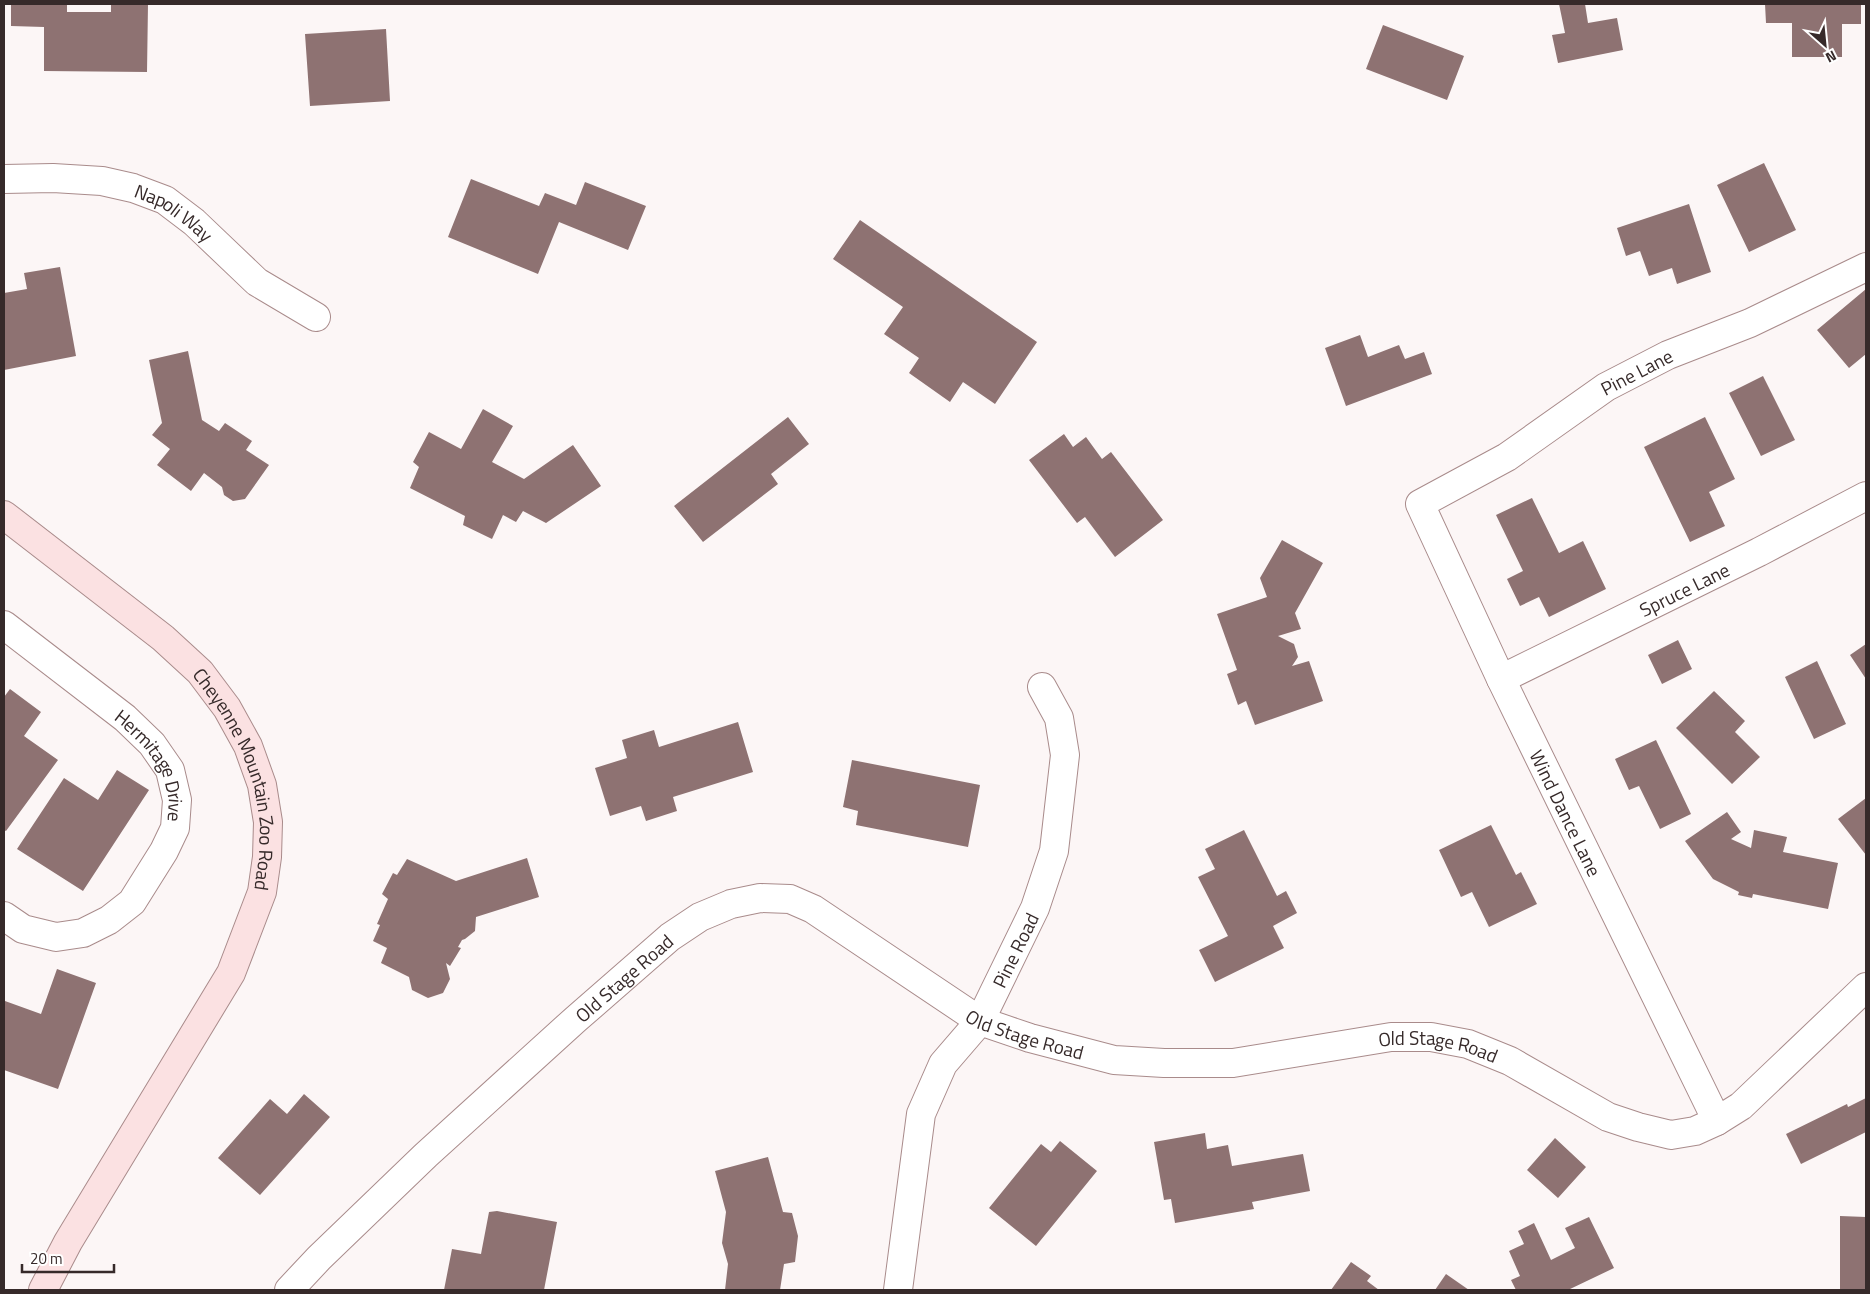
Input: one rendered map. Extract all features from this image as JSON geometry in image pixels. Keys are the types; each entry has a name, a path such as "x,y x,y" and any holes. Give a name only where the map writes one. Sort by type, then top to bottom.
{"street":[{"name":"Napoli Way","path":"4,179 53,178 102,181 133,188 165,200 194,222 257,282 316,317"},
{"name":"Pine Lane","path":"1420,504 1507,457 1606,387 1668,355 1750,323 1866,268"},
{"name":"Spruce Lane","path":"1500,679 1759,552 1866,496"},
{"name":"Wind Dance Lane","path":"1420,504 1500,679 1717,1121"},
{"name":"Cheyenne Mountain Zoo Road","path":"4,515 163,638 200,672 227,708 248,746 262,785 268,822 267,857 262,892 231,973 68,1242 43,1290"},
{"name":"Hermitage Drive","path":"4,625 125,718 152,744 170,770 177,800 175,828 164,852 132,902 109,920 83,933 56,937 24,929 4,916"},
{"name":"Pine Road","path":"898,1290 921,1114 943,1064 980,1021 1035,908 1054,851 1065,755 1059,718 1042,687"},
{"name":"Old Stage Road","path":"289,1290 319,1258 426,1155 670,937 700,917 731,904 760,898 790,899 813,910 980,1021 1030,1038 1114,1060 1164,1063 1233,1063 1391,1037 1430,1037 1468,1044 1510,1061 1608,1117 1671,1135 1695,1131 1717,1121 1741,1106 1866,987"}],"building":[{"path":"11,4 67,4 67,12 111,12 111,4 148,4 147,72 44,71 44,27 11,26"},
{"path":"1559,4 1585,4 1588,23 1617,18 1623,50 1558,63 1552,35 1565,33"},
{"path":"1765,4 1861,4 1861,24 1842,24 1842,57 1792,57 1792,23 1766,23"},
{"path":"1383,25 1464,56 1447,100 1366,69"},
{"path":"386,29 390,101 310,106 305,34"},
{"path":"1764,163 1796,230 1749,252 1717,185"},
{"path":"471,179 539,206 545,193 576,205 585,182 646,206 628,250 559,222 538,274 448,237"},
{"path":"1689,204 1711,272 1677,284 1672,268 1649,276 1640,251 1626,256 1617,228"},
{"path":"860,220 1037,342 995,404 963,382 950,402 909,373 919,358 884,334 903,307 833,259"},
{"path":"60,267 76,356 4,370 4,293 27,289 24,273"},
{"path":"1866,289 1866,354 1849,368 1817,330"},
{"path":"1360,335 1368,357 1399,345 1405,359 1424,352 1432,374 1346,406 1325,348"},
{"path":"188,351 202,420 219,431 225,423 252,441 246,450 269,465 245,499 233,501 224,495 222,487 204,473 191,491 157,465 170,449 152,435 162,423 149,360"},
{"path":"1763,376 1795,440 1761,456 1729,393"},
{"path":"483,409 513,426 492,462 524,479 573,445 601,486 546,523 523,511 516,522 503,515 492,539 463,525 465,516 410,488 419,467 413,462 429,432 461,449"},
{"path":"788,417 809,444 771,474 778,484 703,542 674,506"},
{"path":"1705,417 1735,479 1709,492 1725,526 1690,542 1644,447"},
{"path":"1064,434 1073,447 1086,437 1102,459 1111,452 1163,520 1115,557 1085,517 1077,523 1029,460"},
{"path":"1532,498 1559,553 1583,541 1606,589 1549,617 1539,597 1520,606 1507,579 1523,571 1496,515"},
{"path":"1282,540 1323,563 1295,613 1301,629 1278,636 1294,644 1298,657 1292,666 1309,661 1323,701 1255,725 1246,701 1238,705 1227,674 1237,670 1217,614 1267,597 1260,578"},
{"path":"1678,640 1692,669 1662,684 1648,655"},
{"path":"1866,644 1866,679 1850,655"},
{"path":"1817,661 1846,724 1814,739 1785,677"},
{"path":"10,689 41,712 24,736 58,760 6,831 4,830 4,697"},
{"path":"1714,691 1745,721 1735,732 1760,757 1732,784 1676,728"},
{"path":"738,722 753,772 673,797 677,811 646,821 641,806 610,816 595,768 627,758 622,740 654,730 659,747"},
{"path":"1656,740 1691,814 1660,829 1639,786 1629,790 1615,759"},
{"path":"852,760 980,785 968,847 856,825 858,811 843,807"},
{"path":"117,770 149,790 83,891 17,849 64,778 98,800"},
{"path":"1866,798 1866,855 1838,819"},
{"path":"1727,812 1741,832 1731,839 1751,848 1754,830 1787,837 1783,852 1838,863 1828,909 1753,894 1752,898 1738,895 1739,892 1713,879 1685,841"},
{"path":"1491,825 1516,875 1521,872 1537,904 1489,927 1472,892 1461,897 1439,850"},
{"path":"1244,830 1277,896 1286,891 1297,913 1273,926 1284,948 1215,982 1199,950 1228,936 1198,877 1215,869 1205,849"},
{"path":"527,858 539,897 476,917 475,931 462,940 458,947 461,948 450,966 446,963 450,979 443,993 428,998 412,990 409,977 381,963 387,948 373,941 380,925 377,924 388,899 382,894 393,873 397,875 407,859 456,881"},
{"path":"57,969 96,983 58,1089 4,1070 5,1001 41,1014"},
{"path":"304,1094 330,1117 260,1195 218,1158 270,1099 287,1114"},
{"path":"1866,1098 1866,1132 1801,1164 1786,1134 1847,1104 1848,1107"},
{"path":"1205,1133 1207,1149 1228,1145 1232,1166 1303,1154 1310,1191 1252,1202 1254,1209 1175,1223 1171,1199 1164,1200 1154,1142"},
{"path":"1555,1138 1586,1167 1558,1198 1527,1170"},
{"path":"1060,1141 1097,1171 1036,1246 989,1208 1041,1144 1051,1152"},
{"path":"768,1157 783,1212 792,1213 798,1236 795,1262 784,1264 780,1290 725,1290 728,1264 722,1243 726,1212 715,1171"},
{"path":"497,1211 557,1222 544,1290 444,1290 452,1249 481,1254 489,1212"},
{"path":"1840,1216 1866,1217 1866,1290 1840,1290"},
{"path":"1589,1217 1614,1268 1568,1290 1516,1290 1511,1280 1520,1276 1509,1251 1524,1244 1518,1231 1534,1223 1551,1260 1575,1248 1565,1228"},
{"path":"1351,1262 1371,1276 1367,1281 1379,1290 1331,1290"},
{"path":"1446,1274 1469,1290 1435,1290"}]}
